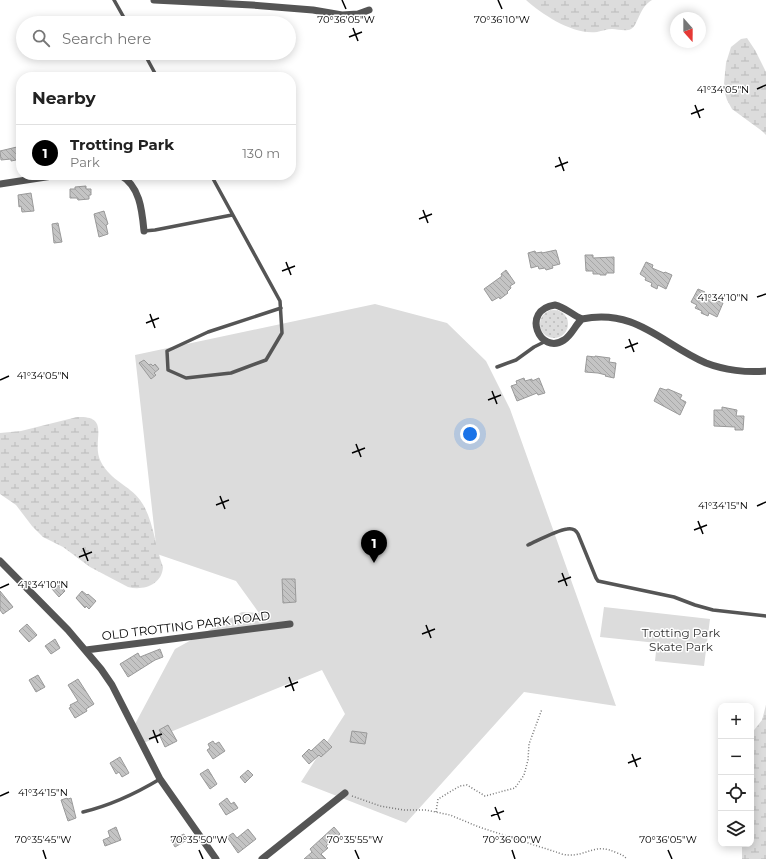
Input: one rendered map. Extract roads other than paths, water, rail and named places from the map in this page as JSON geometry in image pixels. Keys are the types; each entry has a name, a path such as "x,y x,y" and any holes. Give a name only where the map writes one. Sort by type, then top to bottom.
{"street":[{"path":"154,0 252,2 342,15 358,14 369,10"},
{"path":"0,184 26,180"},
{"path":"125,180 134,188 140,200 144,231"},
{"path":"582,319 566,339 557,343 546,341 539,335 536,325 538,315 545,308 555,305 560,306 574,316 582,319 596,317 623,320 647,329 683,351 717,367 739,371 766,371"},
{"path":"0,561 68,630 101,669 112,685 160,779 216,859"},
{"name":"OLD TROTTING PARK ROAD","path":"86,650 290,624"},
{"path":"262,859 345,793"}],"lane":[{"path":"114,0 123,16"},
{"path":"148,60 154,72"},
{"path":"214,180 280,301 281,308 282,333 266,360 231,373 186,378 168,370 167,351 208,332 281,308"},
{"path":"144,231 232,214"},
{"path":"497,367 516,360 534,347 546,341"},
{"path":"528,545 562,531 572,529 576,530 598,581 674,597 713,610 766,616"},
{"path":"83,812 113,804 160,779"}],"place":[{"name":"Trotting Park","path":"374,563"}],"park label":[{"name":"Trotting Park Skate Park","path":"681,640"}]}
